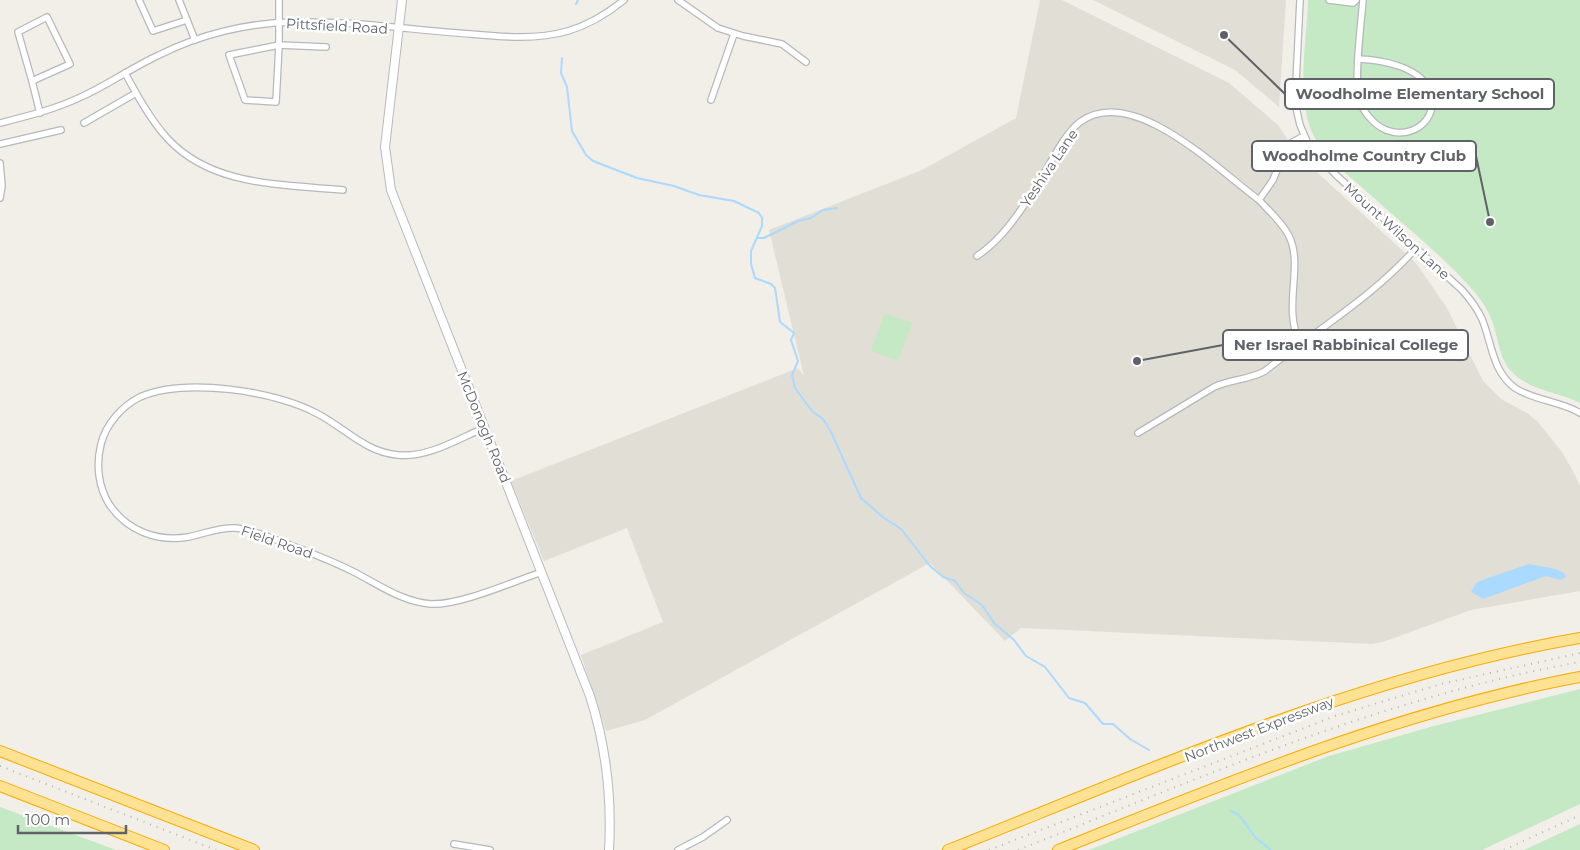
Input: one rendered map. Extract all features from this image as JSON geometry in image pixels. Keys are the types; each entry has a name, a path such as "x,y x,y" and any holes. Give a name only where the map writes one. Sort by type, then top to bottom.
{"highway":[{"name":"Northwest Expressway","path":"948,850 1330,702 1437,669 1580,638"},
{"path":"1058,850 1312,751 1396,722 1505,693 1580,677"},
{"path":"0,751 254,850"},
{"path":"0,786 164,850"}],"main road":[{"name":"McDonogh Road","path":"402,0 386,137 388,180 398,211 585,682 602,740 610,797 609,850"}],"street":[{"path":"139,0 153,31 187,20"},
{"path":"180,0 195,40"},
{"path":"279,0 279,45 276,102 244,100 229,55 279,45 326,47"},
{"name":"Pittsfield Road","path":"0,123 40,113 83,96 160,54 195,40 233,29 278,23 316,22 534,37 573,29 609,12 624,0"},
{"path":"678,0 710,23 734,34 782,44 806,62"},
{"name":"Mount Wilson Lane","path":"1300,0 1295,103 1304,136 1324,163 1462,290 1474,306 1485,327 1497,366 1511,384 1527,394 1562,404 1580,413"},
{"path":"1329,0 1353,2 1356,0"},
{"path":"1360,59 1392,64 1423,81 1432,100 1429,116 1424,124 1411,132 1400,134 1383,129 1365,111 1359,99 1360,59 1363,0"},
{"path":"32,81 70,64 47,17 18,32 40,113"},
{"path":"711,100 734,34"},
{"path":"125,73 136,93 168,138 186,154 212,170 252,181 343,190"},
{"path":"84,123 136,93"},
{"name":"Yeshiva Lane","path":"977,256 988,249 1012,223 1074,127 1095,114 1114,111 1126,113 1174,136 1205,155 1259,200 1285,229 1290,238 1294,257 1292,322 1300,343"},
{"path":"0,144 61,130"},
{"path":"1259,200 1273,180 1287,145 1304,136"},
{"path":"0,162 2,186 0,198"},
{"path":"1138,433 1214,387 1259,374 1371,291 1398,268 1416,248"},
{"name":"Field Road","path":"484,428 425,453 400,455 378,451 365,445 320,414 289,401 232,390 176,390 140,397 114,419 101,443 99,480 108,502 120,517 147,534 175,538 220,529 247,530 332,562 388,591 416,602 446,603 542,572"},
{"path":"678,850 703,837 727,820"},
{"path":"454,844 490,850"}],"shaded area":[{"path":"1040,0 1062,0 1229,83 1278,125 1296,153 1416,263 1447,308 1483,381 1501,399 1527,413 1538,422 1562,452 1574,473 1580,486 1580,591 1471,610 1383,642 1372,644 1021,628 1005,641 930,563 645,720 606,731 581,655 663,622 627,528 544,561 511,481 798,368 804,376 769,230 922,170 1016,118"},
{"path":"1093,0 1286,0 1279,107 1235,70"}],"green space":[{"path":"1308,0 1580,0 1580,403 1535,387 1512,372 1502,356 1490,316 1475,292 1433,250 1335,163 1316,140 1307,118 1303,85"},
{"path":"885,313 912,323 898,361 871,351"},
{"path":"1262,341 1268,351 1251,362 1243,350"},
{"path":"1580,689 1580,804 1482,850 1089,850 1329,756 1434,726"},
{"path":"0,807 116,850 0,850"},
{"path":"1580,824 1580,850 1524,850"}],"water":[{"path":"1529,564 1556,569 1564,573 1566,577 1561,580 1546,576 1483,599 1471,592 1476,583 1482,580"}],"waterway":[{"path":"576,4 578,0"},
{"path":"562,58 561,73 567,87 572,131 586,155 593,161 637,178 674,186 699,195 734,201 759,213 762,218 762,226 751,251 751,264 755,278 771,284 775,288 780,322 794,333 791,340 798,361 792,375 795,388 812,411 823,419 831,432 861,498 884,518 901,529 930,566 943,577 955,581 964,593 982,605 994,623 1014,640 1026,656 1045,667 1069,698 1085,703 1103,724 1113,724 1130,739 1149,750"},
{"path":"758,238 764,238 798,221 811,218 823,210 837,208"},
{"path":"1231,811 1239,815 1255,837 1271,850"}],"railway":[{"path":"989,850 1335,716 1441,684 1580,653"},
{"path":"1018,850 1225,768 1365,718 1435,696 1507,677 1580,662"},
{"path":"0,766 216,850"},
{"path":"1504,850 1580,815"}],"place":[{"name":"Woodholme Elementary School","path":"1224,35"},
{"name":"Woodholme Country Club","path":"1490,222"},
{"name":"Ner Israel Rabbinical College","path":"1137,361"}]}
